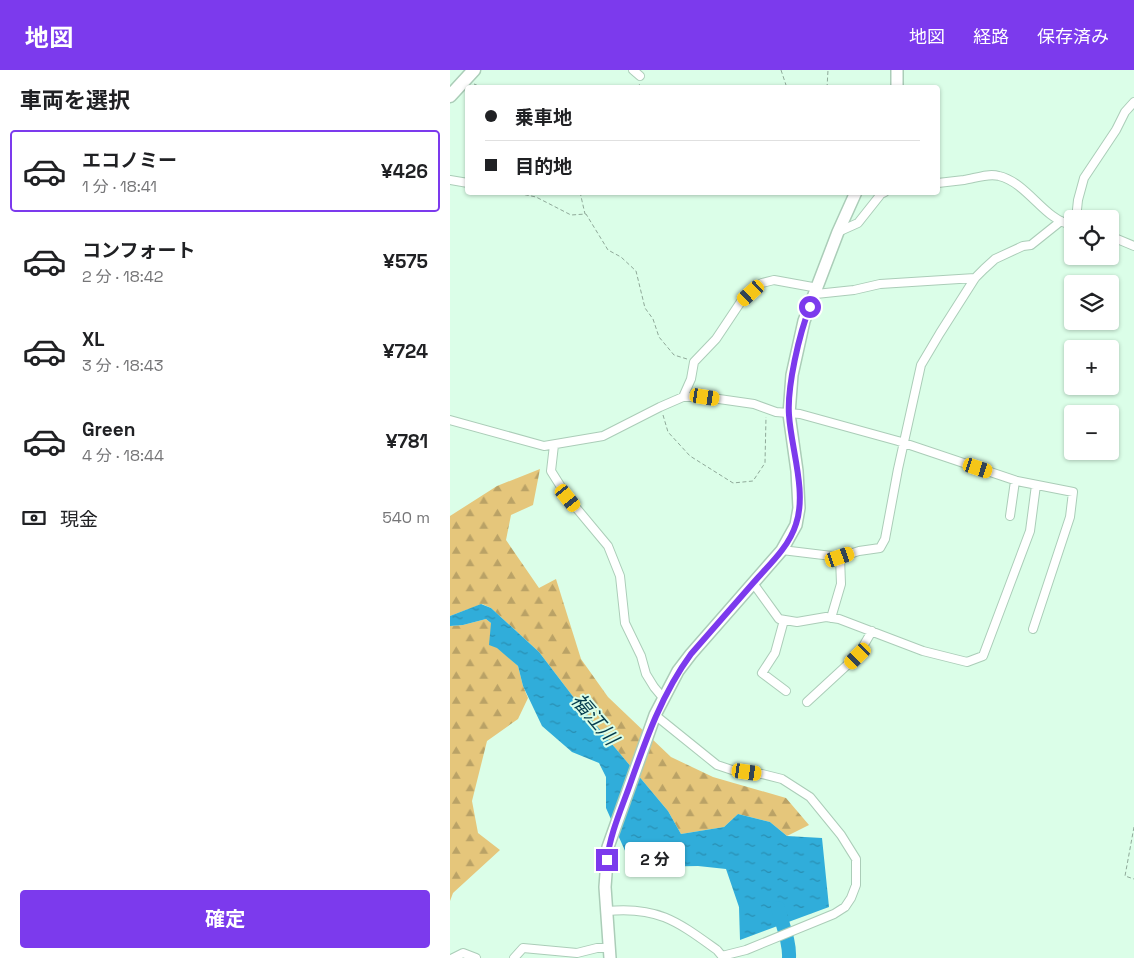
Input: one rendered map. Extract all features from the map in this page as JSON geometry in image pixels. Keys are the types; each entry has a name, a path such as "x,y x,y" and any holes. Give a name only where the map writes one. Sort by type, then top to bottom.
{"main road":[{"path":"450,96 474,70"}],"street":[{"path":"633,70 640,76"},
{"path":"897,70 897,85"},
{"path":"1077,210 1084,178 1116,130 1125,112 1134,102"},
{"path":"940,183 981,176 997,176 1008,179 1025,190 1064,222"},
{"path":"450,180 465,182"},
{"path":"514,958 523,948 577,953 597,948 610,953 605,887 608,847 655,715 678,672 691,654 782,550 796,524 799,508 797,470 788,414 792,375 804,321 838,232 855,195"},
{"path":"838,232 858,223 881,195"},
{"path":"782,550 840,557 859,551 880,548 885,539 921,365 975,278 994,259 1023,246 1032,245 1061,221"},
{"path":"1119,240 1134,246"},
{"path":"683,397 691,380 694,362 716,339 740,303 762,283 774,280 817,291 854,290 880,284 975,278"},
{"path":"450,420 544,446 603,436 683,397 705,397 754,404 776,412 800,414 904,444 1015,481 1072,492 1070,517 1033,629"},
{"path":"554,445 551,471 568,498 608,546 620,576 624,624 641,656 646,674 664,699"},
{"path":"1010,516 1015,481"},
{"path":"753,583 779,620 797,622 831,618 839,619 923,651 967,662 983,656 1030,531 1036,485"},
{"path":"831,618 841,584 840,557"},
{"path":"784,620 775,654 762,673 786,691"},
{"path":"807,702 858,656 872,632"},
{"path":"607,911 649,912 669,918 718,950 722,956 746,950 834,914 845,907 856,885 856,859 841,835 810,797 782,779 732,770 717,765 655,715"},
{"path":"453,958 463,953 476,958"}],"path":[{"path":"781,70 786,85"},
{"path":"827,85 828,70"},
{"path":"524,195 536,198 571,215 586,214"},
{"path":"581,195 586,214 608,250 621,256 636,271 645,308 653,318 658,337 674,355 694,362"},
{"path":"660,407 668,432 690,456 733,483 753,481 765,463 766,408"},
{"path":"1134,827 1130,840 1125,876 1134,878"}],"green space":[{"path":"540,469 533,505 511,515 506,540 539,588 556,579 581,659 608,697 671,757 713,777 786,798 809,825 787,836 770,822 738,814 724,827 681,834 668,811 581,707 539,652 491,608 482,604 450,616 450,516 497,486"},
{"path":"486,619 491,623 497,647 518,666 528,698 518,719 487,741 472,801 478,833 500,850 453,893 450,901 450,626"}],"water":[{"path":"481,604 491,608 539,652 581,707 668,811 681,834 724,827 738,814 770,822 787,836 822,838 829,907 740,940 739,907 726,869 698,866 645,867 626,853 606,808 606,777 599,763 572,752 542,726 523,686 518,666 497,648 489,645 491,623 486,619 450,626 450,616"}],"waterway":[{"name":"福江川","path":"778,908 787,939 789,958"}],"route":[{"path":"607,860 608,847 655,715 678,672 691,654 782,550 796,524 799,508 797,470 788,414 792,375 804,321 810,307"}]}
